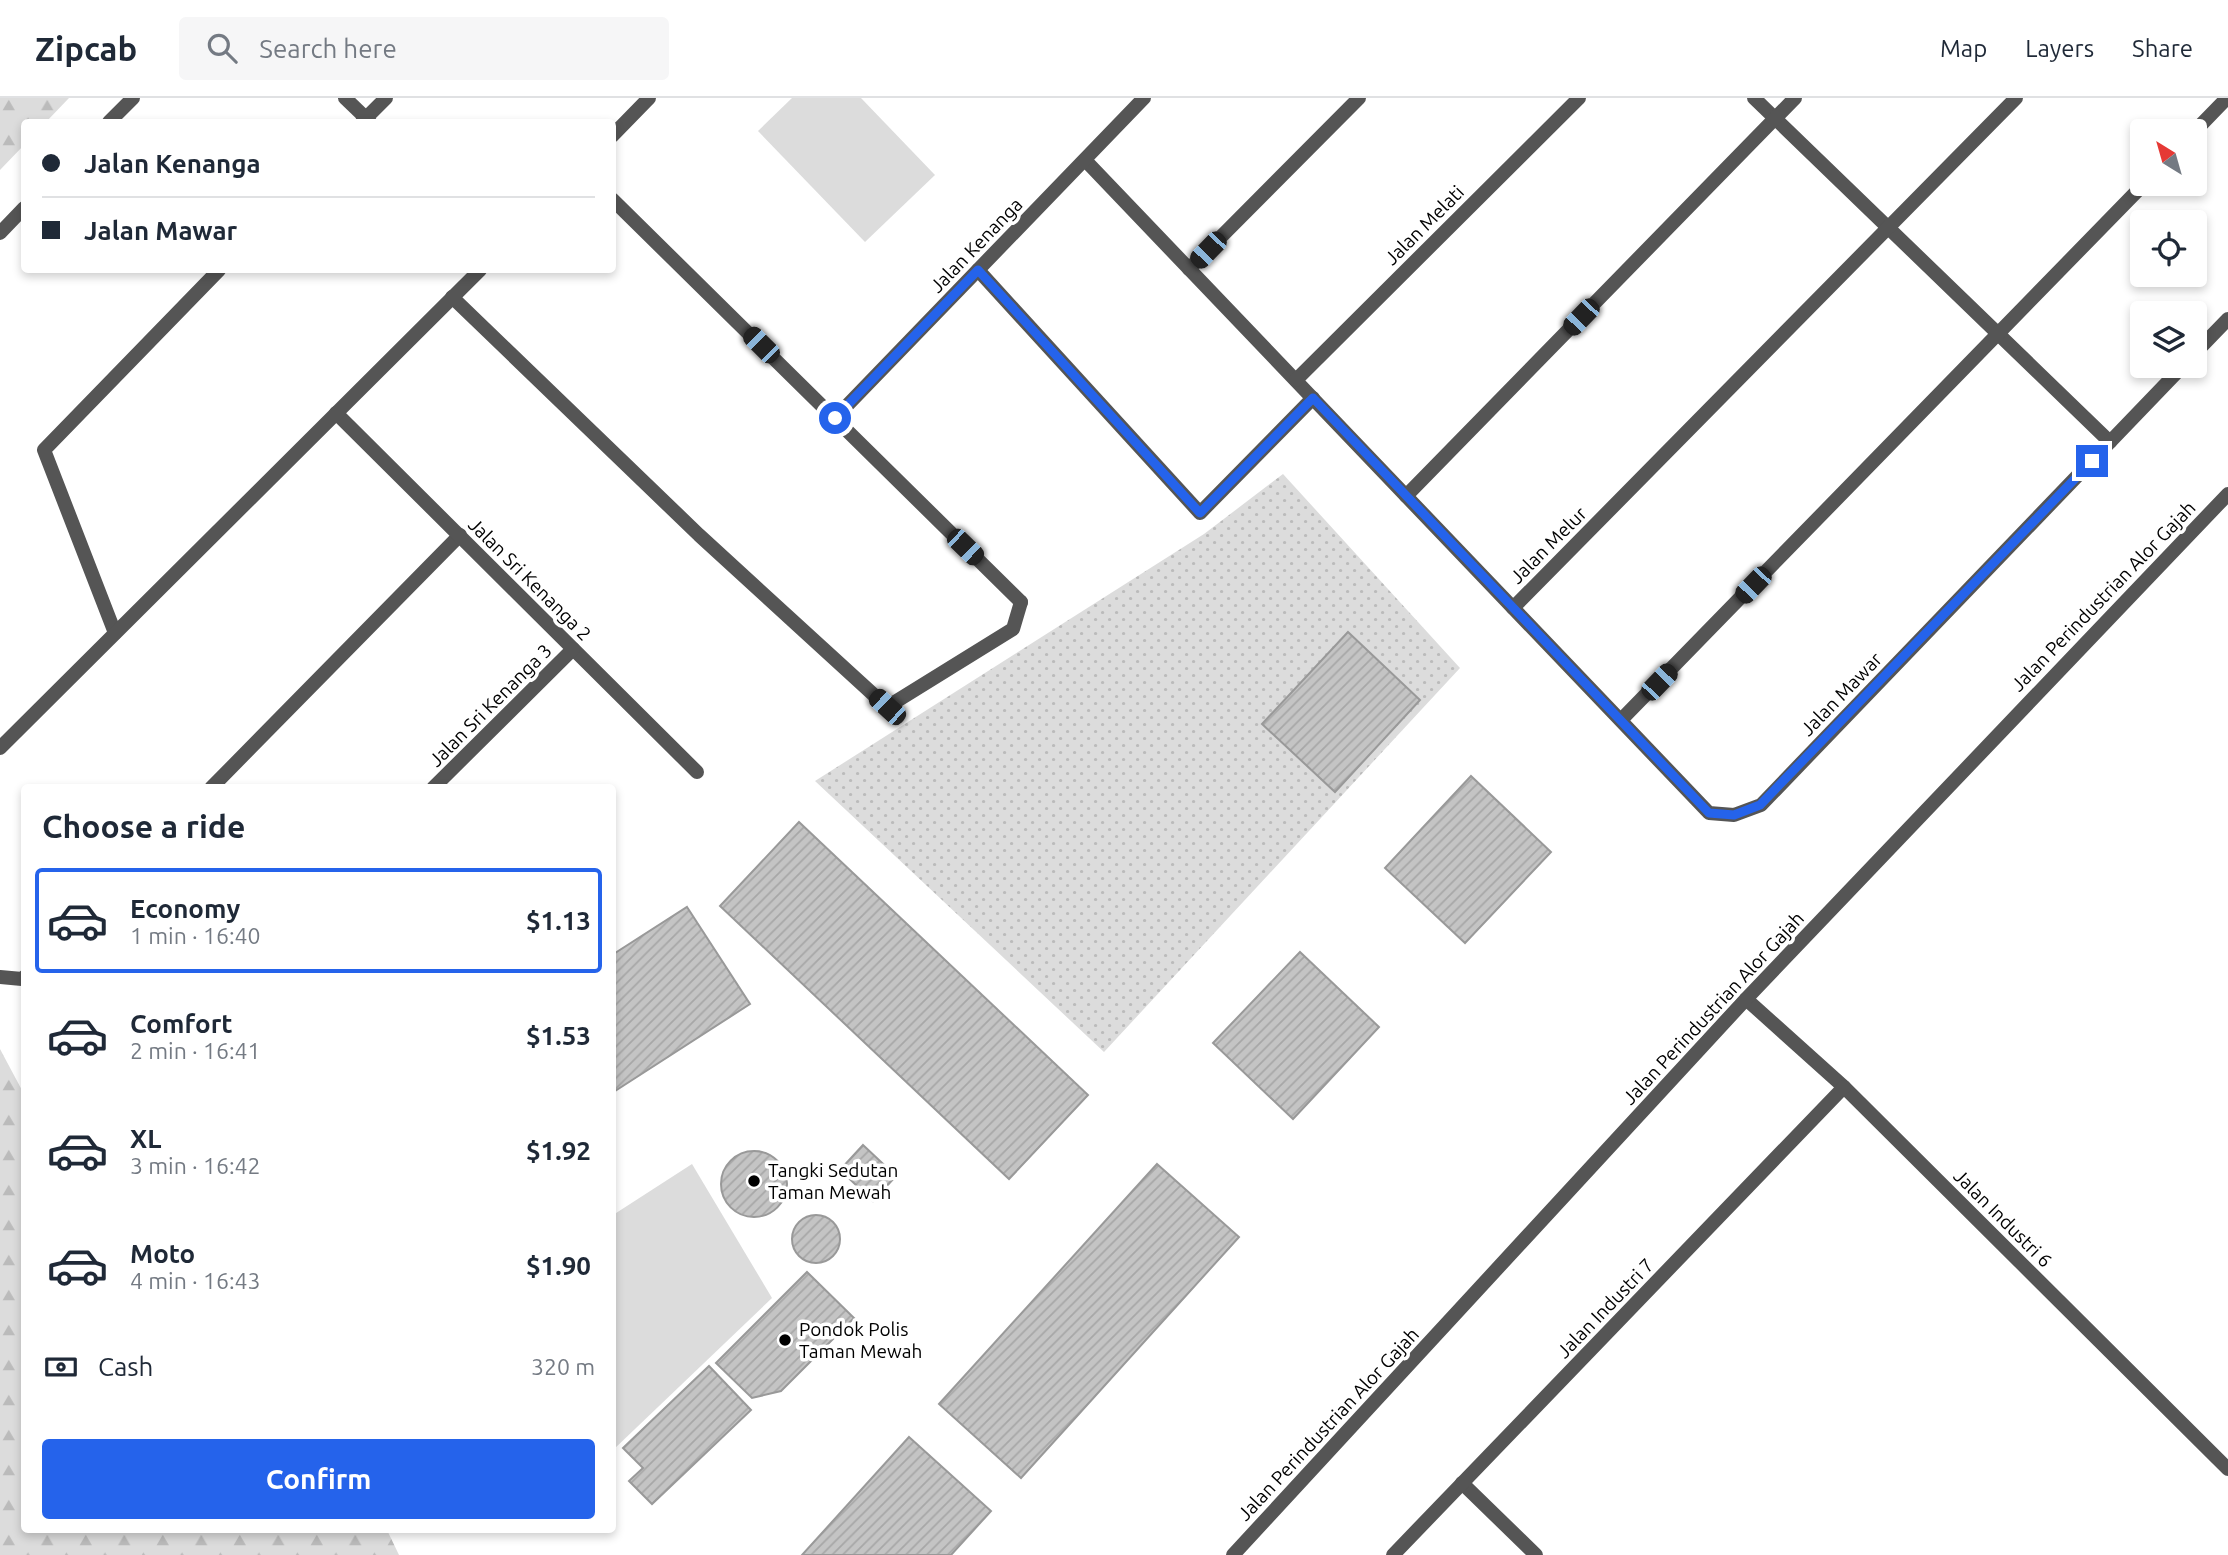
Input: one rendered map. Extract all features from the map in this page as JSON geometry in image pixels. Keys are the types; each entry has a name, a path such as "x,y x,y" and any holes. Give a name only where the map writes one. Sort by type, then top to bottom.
{"street":[{"path":"111,119 133,98"},
{"path":"345,98 364,119"},
{"path":"368,119 386,98"},
{"path":"616,132 649,98"},
{"name":"Jalan Kenanga","path":"835,418 1144,98"},
{"path":"1189,269 1359,98"},
{"name":"Jalan Melati","path":"1296,380 1579,98"},
{"path":"1754,98 2110,442"},
{"path":"1406,496 1795,98"},
{"name":"Jalan Melur","path":"1085,160 1513,608 2016,98"},
{"path":"2207,119 2227,98"},
{"path":"1621,720 2132,196"},
{"path":"453,297 699,535 887,707 1013,629 1021,602 616,203"},
{"path":"0,233 21,211"},
{"path":"978,270 1200,513 1313,398"},
{"path":"116,633 44,450 216,273"},
{"path":"0,748 477,273"},
{"path":"2207,341 2228,319"},
{"name":"Jalan Mawar","path":"1513,608 1709,813 1734,815 1760,805 2171,378"},
{"name":"Jalan Sri Kenanga 2","path":"336,413 697,772"},
{"name":"Jalan Perindustrian Alor Gajah","path":"1233,1555 1746,999 2228,494"},
{"path":"215,784 460,535"},
{"name":"Jalan Sri Kenanga 3","path":"437,784 573,649"},
{"path":"0,977 21,979"},
{"name":"Jalan Industri 6","path":"1746,999 1844,1087 2228,1469"},
{"name":"Jalan Industri 7","path":"1392,1555 1844,1087"},
{"path":"1462,1483 1535,1555"}],"green space":[{"path":"0,98 69,98 49,119 21,119 21,148 0,170"},
{"path":"792,98 861,98 935,175 865,242 758,131"},
{"path":"1283,474 1460,668 1104,1052 815,781 1204,534"},
{"path":"0,1049 21,1088 21,1533 388,1533 399,1555 0,1555"},
{"path":"692,1164 772,1298 616,1447 616,1213"}],"building":[{"path":"1348,632 1420,700 1335,792 1262,724"},
{"path":"1471,776 1551,852 1465,943 1385,868"},
{"path":"799,822 1088,1095 1009,1179 720,906"},
{"path":"687,907 750,1004 616,1090 616,952"},
{"path":"1300,952 1379,1027 1293,1119 1213,1043"},
{"path":"863,1145 896,1176 873,1201 840,1170"},
{"name":"Tangki Sedutan Taman Mewah","path":"754,1151 767,1154 777,1161 784,1171 787,1184 784,1197 777,1207 767,1214 754,1217 741,1214 731,1207 724,1197 721,1184 724,1171 731,1161 741,1154"},
{"path":"1157,1164 1239,1237 1021,1478 939,1404"},
{"path":"816,1215 833,1222 840,1239 833,1256 816,1263 799,1256 792,1239 799,1222"},
{"name":"Pondok Polis Taman Mewah","path":"807,1272 854,1318 781,1391 752,1398 716,1363"},
{"path":"709,1366 751,1410 652,1504 629,1481 643,1468 623,1448"},
{"path":"909,1437 991,1511 951,1555 802,1555"}],"place":[{"name":"Tangki Sedutan Taman Mewah","path":"754,1181"},
{"name":"Pondok Polis Taman Mewah","path":"785,1340"}],"route":[{"path":"835,418 978,270 1200,513 1313,398 1709,813 1734,815 1760,805 2092,461"}]}
